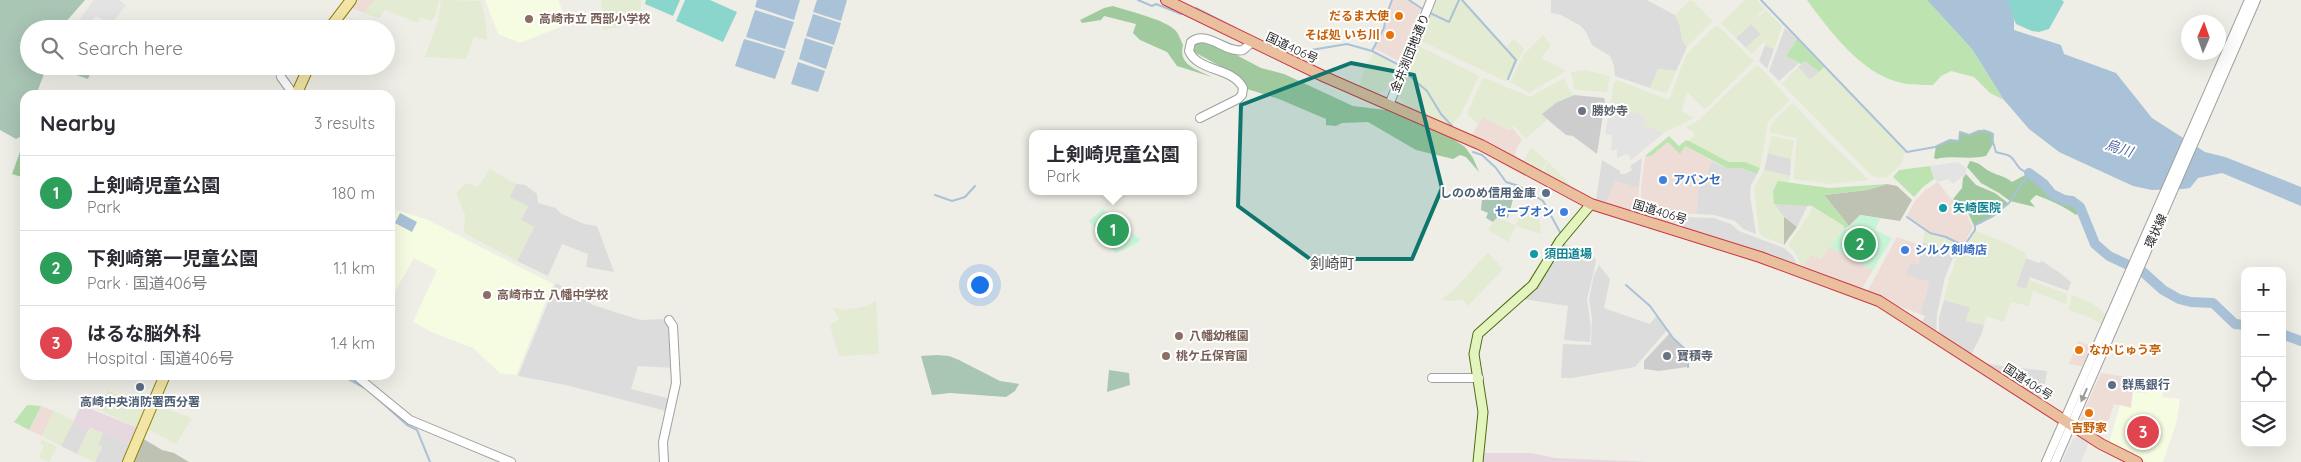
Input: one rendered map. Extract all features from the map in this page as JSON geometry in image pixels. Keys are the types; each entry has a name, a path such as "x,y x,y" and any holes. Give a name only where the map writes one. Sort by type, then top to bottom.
{"highway":[{"name":"国道406号","path":"1166,0 1251,43 1481,146 1591,204 1751,254 1870,298 1899,313 2101,444 2137,462"}],"main road":[{"path":"336,20 351,0"},
{"path":"297,90 305,75"},
{"path":"1478,462 1483,412 1474,354 1478,334 1533,285 1560,241 1591,204"},
{"path":"128,462 162,380"}],"street":[{"name":"金井渕団地通り","path":"1389,105 1431,0"},
{"path":"2046,462 2068,423 2114,320 2216,84 2250,0"},
{"path":"2216,84 2256,0"},
{"path":"1200,118 1238,99 1242,95 1243,88 1235,79 1195,59 1189,51 1191,42 1196,38 1204,38 1237,51 1244,50 1251,43"},
{"path":"281,77 291,90"},
{"path":"664,462 664,442 676,383 674,326 669,320"},
{"path":"1432,378 1479,378"},
{"path":"361,380 410,420 512,462"},
{"path":"2055,462 2068,423"}],"highlighted area":[{"path":"1351,63 1414,75 1442,188 1412,259 1310,259 1238,206 1241,105"}],"shaded area":[{"path":"0,0 85,0 68,20 20,20 20,75 44,75 38,90 20,90 20,137 16,139 0,130"},
{"path":"94,0 119,0 126,5 114,20 104,20 96,16 93,20 79,20"},
{"path":"356,0 375,0 364,13 350,7"},
{"path":"375,0 439,0 435,17 431,21 421,17 418,23 385,10 379,18 364,13"},
{"path":"441,0 481,1 486,23 487,40 474,37 466,59 425,57 438,21"},
{"name":"高崎市立 西部小学校","path":"485,0 558,0 568,24 520,43 498,34"},
{"path":"601,0 641,0 640,16 624,15 622,27 603,30"},
{"path":"646,0 680,0 673,16 645,4"},
{"path":"685,0 710,0 737,12 723,42 676,21"},
{"path":"1393,0 1408,0 1421,9 1398,61 1374,48 1385,29 1387,16"},
{"path":"1434,0 1463,0 1506,47 1514,39 1524,49 1508,81 1421,41 1419,37"},
{"path":"1551,0 1647,0 1675,15 1680,26 1682,40 1687,47 1676,71 1659,69 1650,88 1615,76 1610,56 1592,45 1581,26 1561,15 1551,13"},
{"path":"1745,0 1757,0 1765,8 1751,23 1766,10 1782,26 1774,49 1765,45 1765,41 1752,54 1746,48 1761,34 1751,24 1736,38 1721,23"},
{"path":"2008,0 2062,0 2064,2 2049,29 2039,32 2016,24 2007,4"},
{"path":"1689,1 1693,1 1712,20 1687,47 1682,40 1680,26 1675,15"},
{"path":"1751,24 1761,34 1746,48 1736,38"},
{"path":"1715,26 1718,26 1754,61 1705,109 1687,92 1682,111 1694,118 1664,133 1644,125 1646,117 1610,107 1614,83 1617,80 1669,100 1686,55"},
{"path":"1785,28 1797,39 1786,56 1799,63 1779,81 1769,71"},
{"path":"1543,35 1551,45 1541,58 1566,71 1529,93 1510,82 1524,54"},
{"path":"1765,45 1774,49 1767,69 1759,61"},
{"path":"1419,46 1479,76 1462,112 1451,127 1403,103 1397,93 1416,48"},
{"path":"1374,53 1396,66 1387,89 1377,94 1359,87 1365,66"},
{"path":"1805,61 1819,72 1810,80 1798,67"},
{"path":"1755,66 1759,66 1790,100 1768,122 1760,168 1745,162 1730,162 1689,141 1695,134 1686,127 1699,120"},
{"path":"1798,67 1810,80 1824,67 1905,151 1902,163 1886,178 1875,177 1870,174 1782,84"},
{"path":"1658,69 1676,71 1668,91 1664,93 1650,88"},
{"path":"1586,70 1610,76 1607,92 1576,90 1574,88 1571,72"},
{"path":"76,75 90,75 88,79"},
{"path":"1485,78 1530,97 1564,78 1574,95 1557,102 1542,114 1547,120 1526,138 1514,126 1510,130 1483,117 1478,124 1467,114 1482,79"},
{"path":"1574,95 1604,98 1597,154 1573,136 1566,135 1541,114 1557,102"},
{"path":"1793,103 1869,180 1830,184 1793,179 1797,138 1770,133 1770,128 1774,120"},
{"path":"1610,107 1646,116 1644,125 1664,133 1631,160 1628,154 1617,158 1617,150 1611,150 1612,135 1605,134"},
{"path":"1483,117 1509,130 1513,128 1522,140 1516,149 1515,160 1471,136"},
{"path":"1771,136 1794,141 1791,159 1768,153"},
{"path":"1668,142 1680,153 1685,146 1712,161 1707,175 1718,181 1715,188 1699,179 1696,214 1681,214 1674,225 1641,215 1641,187 1645,156 1651,156"},
{"path":"1531,147 1547,161 1541,172 1523,162"},
{"path":"1768,153 1791,159 1790,176 1764,170"},
{"path":"1642,158 1639,188 1615,182 1606,204 1596,200 1602,160 1620,171 1620,174 1625,174 1632,170 1630,166"},
{"path":"1712,161 1727,168 1741,168 1757,174 1751,185 1750,196 1756,234 1743,229 1735,221 1714,215 1696,214 1699,179 1718,181 1706,175"},
{"path":"1548,162 1570,184 1569,187 1543,172"},
{"path":"1958,162 1966,168 1966,174 1953,184 1948,179 1938,182 1934,179 1930,166"},
{"path":"490,169 516,184 509,197 528,206 521,220 534,227 517,261 464,233 465,215 456,193 466,183 478,187"},
{"path":"1764,170 1790,176 1789,182 1782,183 1774,204 1784,217 1784,245 1761,236 1759,232 1754,188"},
{"path":"1615,181 1639,188 1638,214 1606,204"},
{"path":"1938,182 1950,198 1961,205 1973,227 1963,245 1931,233 1907,216 1915,201 1925,190"},
{"path":"516,184 525,185 537,194 538,203 556,208 560,213 584,224 597,226 614,272 586,267 588,254 562,244 548,276 517,261 534,227 520,220 528,207 509,197"},
{"path":"1887,184 1897,186 1912,200 1900,221 1860,215 1849,226 1824,195 1867,190"},
{"path":"1513,199 1508,218 1499,215 1493,222 1486,218 1488,213 1481,210 1482,200"},
{"path":"1774,204 1808,205 1797,227 1784,217"},
{"path":"1532,206 1539,216 1541,234 1516,226 1508,242 1488,230 1497,217 1515,225 1521,215 1526,217"},
{"path":"1812,206 1844,226 1844,229 1821,259 1811,255 1802,268 1795,252 1788,245 1810,213"},
{"path":"1103,209 1140,239 1138,243 1116,253 1089,221"},
{"name":"高崎市立 八幡中学校","path":"397,210 428,220 553,284 516,375 500,373 473,348 436,334 413,322 437,270 414,258 395,291 395,214"},
{"path":"1860,215 1880,218 1875,230 1892,238 1873,270 1830,247 1844,229 1848,229"},
{"path":"1683,217 1714,218 1731,224 1739,231 1784,248 1793,256 1799,268 1679,228"},
{"path":"1784,217 1797,227 1784,245 1783,230"},
{"path":"1925,229 1933,235 1945,237 1962,245 1960,251 1963,250 1976,231 2007,243 2027,254 2004,322 1986,316 1984,325 1966,321 1970,307 1944,300 1957,258 1953,258 1951,253 1923,242"},
{"path":"1897,237 1920,245 1919,265 1911,263 1905,274 1929,282 1920,314 1899,306 1898,309 1869,294 1868,290"},
{"path":"1923,242 1951,253 1953,258 1945,277 1937,314 1936,333 1921,324 1925,316 1920,314 1929,282 1905,275 1911,262 1919,264 1920,245 1923,245"},
{"path":"1564,243 1595,258 1596,262 1587,299 1591,328 1590,342 1564,340 1568,306 1524,299 1538,285"},
{"path":"1830,247 1873,270 1861,290 1802,268 1811,255 1821,259"},
{"path":"1488,252 1503,269 1468,306 1463,300 1447,301 1441,299 1453,291"},
{"path":"2026,258 2039,263 2042,261 2060,273 2071,282 2068,291 2030,277 2026,289 2016,286"},
{"path":"1599,265 1610,279 1604,308 1650,324 1657,315 1667,330 1635,367 1572,378 1561,378 1563,344 1591,345 1592,318 1589,299 1594,275"},
{"path":"2029,280 2067,294 2066,304 2033,291 2029,306 2011,302 2016,286 2026,289"},
{"path":"556,283 593,305 640,320 663,319 671,324 673,368 638,366 631,389 671,399 666,411 566,385 518,376"},
{"path":"2072,295 2090,302 2106,314 2102,325 2089,317 2069,310"},
{"path":"876,300 879,354 839,356 830,325 839,319 833,308 845,310 868,306"},
{"path":"1944,300 1970,307 1966,321 1984,325 1971,355 1939,336 1939,318"},
{"name":"寶積寺","path":"1669,334 1687,352 1687,367 1659,371 1644,369 1644,361"},
{"path":"2078,341 2092,346 2082,366 2069,364"},
{"path":"921,356 949,356 959,360 1000,381 1019,384 1015,391 1006,397 950,393 932,395"},
{"path":"1975,360 1994,365 2047,371 2042,403"},
{"path":"1109,370 1129,373 1130,385 1107,392"},
{"path":"2101,373 2134,378 2131,408 2114,404 2105,430 2094,425 2090,433 2082,428 2080,420"},
{"path":"2148,380 2165,381 2162,397 2180,399 2177,421 2163,462 2146,462 2135,457 2133,452 2109,443 2120,405 2131,408 2133,392 2146,393"},
{"path":"108,390 145,408 138,428 98,410"},
{"path":"81,405 138,428 131,445 90,428 88,431 72,424"},
{"path":"155,405 192,418 176,444 146,428"},
{"path":"41,406 54,411 42,436 29,430"},
{"path":"54,411 74,421 61,446 42,436"},
{"path":"72,424 88,431 77,454 61,446"},
{"path":"90,428 103,433 98,445 102,447 95,462 77,454"},
{"path":"103,433 131,445 124,462 95,462 102,447 98,445"},
{"path":"2080,436 2089,442 2081,462 2062,462 2073,439"},
{"path":"142,438 162,450 174,453 189,462 132,462"},
{"path":"42,440 57,447 49,462 39,457 44,446 40,444"},
{"path":"1484,453 1531,453 1555,458 1651,462 1481,462"}],"green space":[{"path":"1807,0 1927,0 1972,49 2004,100 1990,93 1974,77 1951,71 1941,76 1933,85 1906,84 1884,77 1858,60 1846,48"},
{"path":"1113,6 1137,13 1171,27 1176,31 1183,45 1182,52 1186,62 1194,69 1212,77 1177,66 1167,52 1140,40 1133,33 1136,24 1104,16 1101,20 1082,23 1080,20 1104,8"},
{"path":"1797,39 1824,67 1819,72 1805,61 1801,64 1786,56"},
{"path":"1197,42 1225,49 1261,68 1284,74 1353,106 1386,110 1453,139 1465,147 1473,158 1479,172 1466,157 1460,155 1453,159 1416,150 1368,122 1342,123 1336,126 1326,125 1326,119 1279,99 1247,89 1242,78 1194,52 1193,46"},
{"path":"1978,130 1985,130 1994,135 1993,144 1986,156 1974,158 1934,158 1936,146 1950,140 1960,140 1960,132 1969,135"},
{"path":"1669,136 1679,146 1686,140 1729,162 1745,162 1760,168 1757,174 1741,168 1727,168 1685,146 1680,154 1668,142 1651,156 1645,156"},
{"path":"20,152 20,176 12,174"},
{"path":"1970,161 2012,182 2029,173 2054,194 2065,200 2072,201 2081,210 2076,215 2036,195 2030,201 2035,207 2010,201 1981,183 1967,167"},
{"path":"1930,166 1934,179 1914,197 1893,177 1899,170"},
{"path":"1966,174 1976,185 1995,193 2008,203 1982,223 1974,226 1966,208 1953,199 1962,188 1963,178"},
{"path":"1778,181 1829,188 1887,184 1867,190 1824,195 1849,226 1844,229 1844,226 1812,206 1774,204 1773,191"},
{"path":"27,405 41,406 29,430 14,422"}],"water":[{"path":"757,0 800,0 794,20 755,7"},
{"path":"817,0 847,0 841,21 813,12"},
{"name":"烏川","path":"1927,0 2008,0 2014,20 2014,30 2061,45 2064,54 2116,73 2152,118 2205,152 2225,157 2301,187 2301,206 2222,173 2198,178 2190,188 2152,190 2133,186 2059,152 2029,129 2004,100 1972,49"},
{"path":"755,10 794,22 785,49 746,37"},
{"path":"813,14 841,23 834,45 806,36"},
{"path":"805,38 833,47 826,69 799,59"},
{"path":"744,39 785,51 775,79 735,66"},
{"path":"798,62 825,71 818,92 791,84"},
{"path":"400,213 417,222 412,232 395,223"}],"waterway":[{"path":"1138,0 1152,6 1156,4 1181,14"},
{"path":"1372,51 1384,28 1392,0"},
{"path":"1409,0 1424,10"},
{"path":"1428,12 1449,22 1459,0"},
{"path":"1462,0 1516,60 1508,79"},
{"path":"1761,0 1907,152 1935,147 1950,140 1959,141 1960,132 1969,135 1978,131 1986,131 1993,134 1992,139 1996,152 2009,156 2020,168 2029,173 2009,203 1993,216 1975,225 1975,230 1964,246 1946,237 1930,233 1907,217"},
{"path":"1196,8 1235,28"},
{"path":"1266,43 1299,52 1347,44 1372,51 1397,64"},
{"path":"1406,73 1427,91 1441,114 1452,126"},
{"path":"1473,152 1482,155 1496,168 1506,182 1519,186 1543,201 1561,234"},
{"path":"2029,173 2044,184 2052,194 2064,200 2072,201 2080,207 2095,244 2109,256 2143,272 2163,290 2179,299 2191,302 2213,303 2235,324 2241,325"},
{"path":"935,195 952,201 965,197 975,186"},
{"path":"1626,285 1650,306 1673,338 1688,352 1688,367"},
{"path":"2286,335 2301,341"},
{"path":"350,380 365,388"},
{"path":"369,391 407,425 417,430 430,462"}],"place":[{"name":"だるま大使","path":"1399,16"},
{"name":"高崎市立 西部小学校","path":"529,19"},
{"name":"そば処 いち川","path":"1390,35"},
{"name":"勝妙寺","path":"1582,111"},
{"name":"アバンセ","path":"1663,180"},
{"name":"しののめ信用金庫","path":"1546,193"},
{"name":"矢崎医院","path":"1943,208"},
{"name":"セーブオン","path":"1564,212"},
{"name":"上剣崎児童公園","path":"1113,230"},
{"name":"下剣崎第一児童公園","path":"1860,244"},
{"name":"シルク剣崎店","path":"1905,250"},
{"name":"須田道場","path":"1534,254"},
{"name":"高崎市立 八幡中学校","path":"487,295"},
{"name":"八幡幼稚園","path":"1179,336"},
{"name":"なかじゅう亭","path":"2079,350"},
{"name":"桃ケ丘保育園","path":"1166,356"},
{"name":"寶積寺","path":"1667,356"},
{"name":"群馬銀行","path":"2112,385"},
{"name":"高崎中央消防署西分署","path":"140,387"},
{"name":"吉野家","path":"2089,413"},
{"name":"はるな脳外科","path":"2143,432"}],"district":[{"name":"剣崎町","path":"1332,264"}]}
